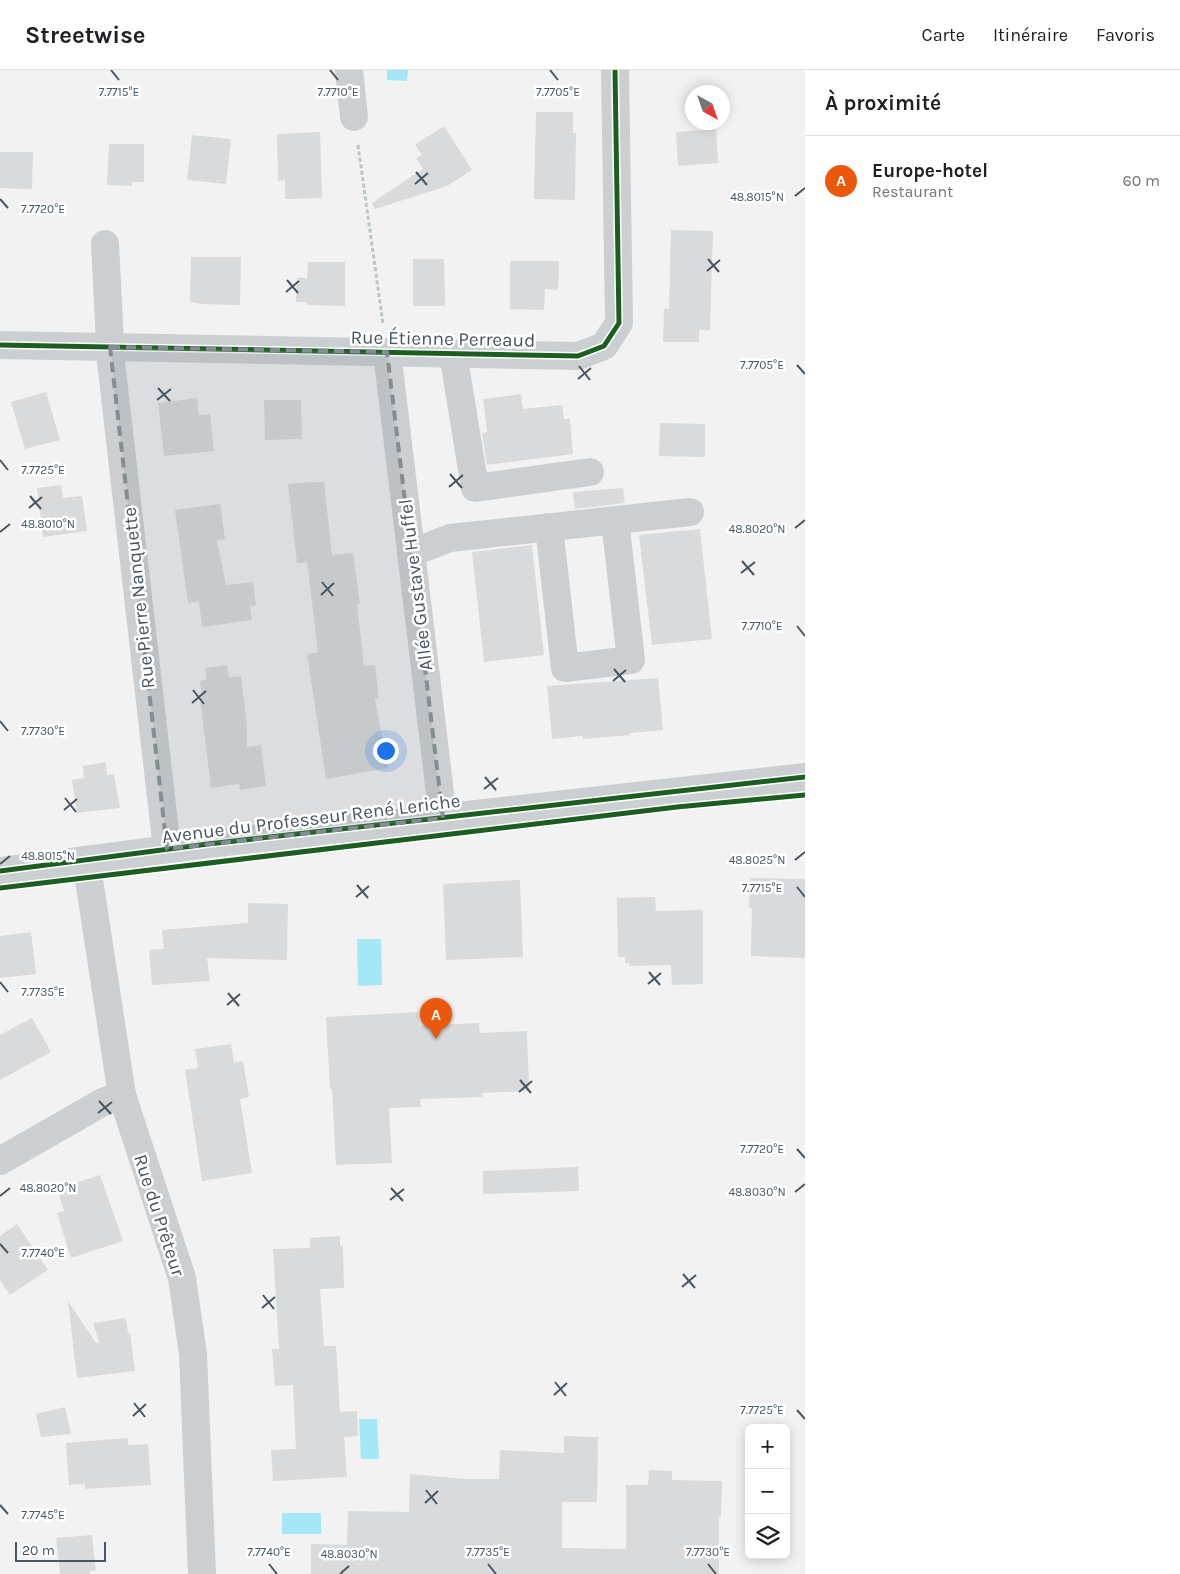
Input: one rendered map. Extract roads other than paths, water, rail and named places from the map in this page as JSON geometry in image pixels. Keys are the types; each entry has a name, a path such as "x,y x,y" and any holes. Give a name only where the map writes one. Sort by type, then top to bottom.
{"street":[{"path":"349,70 354,117"},
{"name":"Rue Étienne Perreaud","path":"0,345 578,356 604,346 619,323 615,70"},
{"path":"106,244 110,347"},
{"name":"Rue Pierre Nanquette","path":"110,347 167,850"},
{"name":"Allée Gustave Huffel","path":"387,352 443,818"},
{"path":"453,353 475,488 590,472"},
{"path":"411,552 450,538 690,512"},
{"path":"549,527 565,668 631,660 615,520"},
{"name":"Avenue du Professeur René Leriche","path":"0,871 805,777"},
{"name":"Rue du Prêteur","path":"86,860 122,1095 182,1278 193,1354 202,1574"},
{"path":"0,1161 103,1102 122,1095"}],"water":[{"path":"387,70 408,70 407,81 387,80"},
{"path":"357,939 381,939 382,985 358,986"},
{"path":"359,1419 377,1419 379,1459 361,1459"},
{"path":"282,1513 321,1513 321,1534 282,1534"}],"place":[{"name":"Europe-hotel","path":"436,1039"}]}
